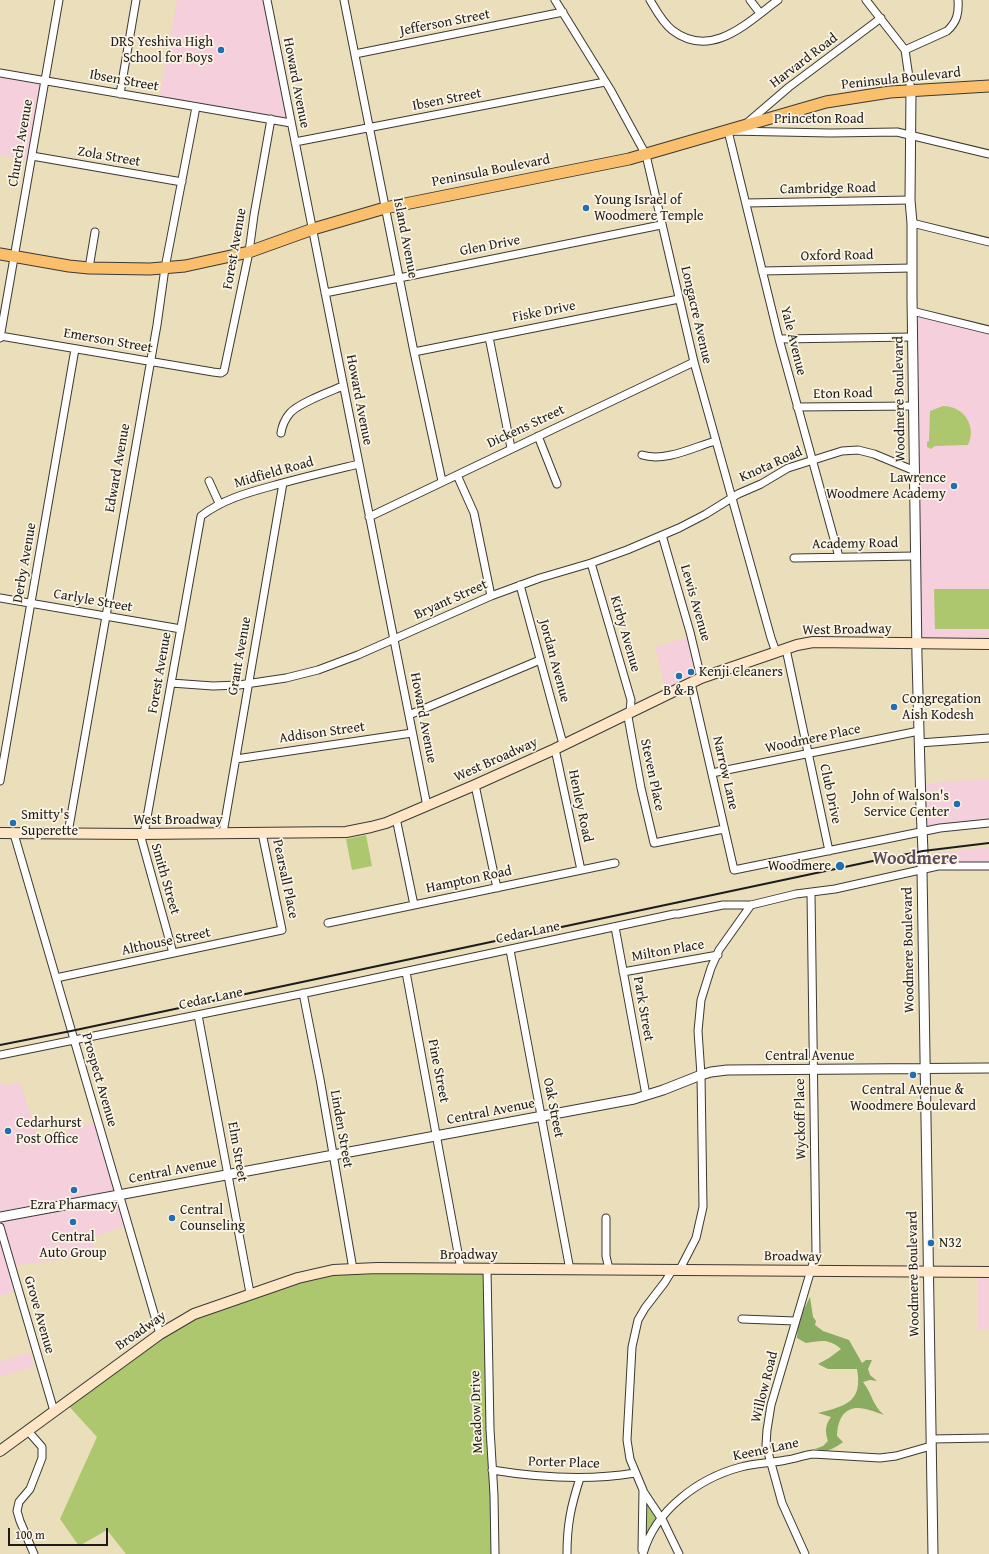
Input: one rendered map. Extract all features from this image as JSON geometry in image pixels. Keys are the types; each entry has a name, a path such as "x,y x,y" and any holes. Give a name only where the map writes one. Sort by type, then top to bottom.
{"main road":[{"name":"Peninsula Boulevard","path":"0,254 69,266 90,268 127,270 185,266 249,252 313,229 385,208 646,155 826,102 871,94 989,86"},
{"name":"West Broadway","path":"0,833 142,834 346,832 371,828 475,785 701,678 786,649 813,642 989,644"},
{"name":"Broadway","path":"0,1451 160,1334 194,1314 250,1293 298,1278 333,1270 676,1269 989,1272"}],"street":[{"name":"Church Avenue","path":"0,336 46,81 59,0"},
{"path":"120,94 136,0"},
{"name":"Howard Avenue","path":"267,0 427,806"},
{"name":"Island Avenue","path":"344,0 414,352 442,481"},
{"name":"Longacre Avenue","path":"556,0 604,82 610,89 646,155 661,225 694,362 731,499 776,652"},
{"path":"650,0 664,21 672,29 682,36 693,40 707,41 729,36 778,0"},
{"path":"750,0 760,13"},
{"name":"Woodmere Boulevard","path":"866,0 905,50 911,91 910,200 912,223 919,743 924,851 922,870 933,1554"},
{"path":"905,50 951,28 958,14 958,0"},
{"name":"Jefferson Street","path":"355,54 563,12"},
{"name":"Harvard Road","path":"744,126 789,87 881,18"},
{"name":"Ibsen Street","path":"0,74 291,122"},
{"name":"Ibsen Street","path":"295,142 370,129 604,82"},
{"name":"Edward Avenue","path":"68,833 165,268 196,106"},
{"name":"Forest Avenue","path":"213,372 221,373 226,366 249,252 271,119"},
{"name":"Princeton Road","path":"728,131 831,133 897,132 989,154"},
{"name":"Yale Avenue","path":"728,131 779,339 839,557"},
{"name":"Zola Street","path":"32,156 182,182"},
{"name":"Cambridge Road","path":"746,203 910,200"},
{"path":"912,223 989,242"},
{"name":"Glen Drive","path":"325,293 661,225"},
{"path":"90,268 95,232"},
{"name":"Oxford Road","path":"762,271 912,268"},
{"name":"Fiske Drive","path":"414,352 679,299"},
{"path":"912,311 989,330"},
{"name":"Emerson Street","path":"0,336 213,372"},
{"path":"489,337 511,448"},
{"path":"779,339 913,337"},
{"name":"Derby Avenue","path":"0,781 76,349"},
{"name":"Dickens Street","path":"369,517 694,362"},
{"path":"281,433 289,414 296,407 343,386"},
{"name":"Eton Road","path":"797,407 914,406"},
{"path":"538,436 557,484"},
{"path":"642,455 651,458 663,457 715,441"},
{"name":"Knota Road","path":"731,499 788,468 842,451 858,450 874,454 915,471"},
{"name":"Midfield Road","path":"201,516 219,503 283,483 359,464"},
{"path":"457,475 474,513 491,596"},
{"path":"209,480 219,503"},
{"name":"Grant Avenue","path":"223,833 283,483"},
{"name":"Bryant Street","path":"171,683 213,686 239,685 249,682 286,678 318,670 394,640 491,596 520,585 591,563 679,528 731,499"},
{"name":"Forest Avenue","path":"142,834 201,516"},
{"name":"Lewis Avenue","path":"662,535 690,632 701,678"},
{"name":"Academy Road","path":"794,558 916,556"},
{"name":"Kirby Avenue","path":"591,563 631,700 630,712"},
{"name":"Jordan Avenue","path":"520,585 540,660 559,746"},
{"name":"Carlyle Street","path":"0,598 181,630"},
{"name":"Club Drive","path":"786,649 829,851"},
{"path":"409,715 540,660"},
{"name":"Narrow Lane","path":"691,683 734,870 829,851"},
{"name":"Steven Place","path":"630,712 628,717 632,741 654,843 724,829"},
{"name":"Woodmere Place","path":"712,773 919,731"},
{"name":"Addison Street","path":"236,759 412,733"},
{"path":"919,743 989,738"},
{"name":"Henley Road","path":"559,746 581,870"},
{"path":"475,785 497,888"},
{"path":"396,818 414,905"},
{"path":"829,851 940,828 989,823"},
{"name":"Pearsall Place","path":"262,833 282,930"},
{"name":"Prospect Avenue","path":"14,834 160,1334"},
{"name":"Smith Street","path":"142,834 173,953"},
{"name":"Hampton Road","path":"328,923 615,863"},
{"name":"Cedar Lane","path":"0,1055 406,972 674,914 723,905 751,905 796,894 835,889 938,866 989,866"},
{"name":"Wyckoff Place","path":"811,893 816,1253 811,1271"},
{"path":"679,1554 661,1519 643,1490 635,1474 629,1455 627,1440 634,1333 638,1320 645,1308 676,1269 696,1238 701,1221 703,1207 701,1075 698,1031 699,1013 707,981 720,950 751,905"},
{"name":"Park Street","path":"615,927 646,1095"},
{"name":"Althouse Street","path":"56,978 282,930"},
{"name":"Oak Street","path":"510,950 570,1270"},
{"name":"Milton Place","path":"623,972 718,955"},
{"name":"Pine Street","path":"406,972 461,1269"},
{"name":"Linden Street","path":"303,993 320,1079 353,1269"},
{"name":"Elm Street","path":"198,1015 250,1293"},
{"name":"Central Avenue","path":"0,1217 634,1099 711,1072 727,1070 989,1068"},
{"path":"606,1218 606,1256 609,1269"},
{"name":"Grove Avenue","path":"0,1227 54,1411"},
{"name":"Meadow Drive","path":"487,1269 490,1429 495,1554"},
{"name":"Willow Road","path":"805,1554 782,1503 766,1445 767,1430 772,1405 795,1321 811,1271"},
{"path":"742,1319 795,1321"},
{"path":"28,1431 42,1447 42,1458 30,1489 19,1502 17,1511 34,1554"},
{"name":"Keene Lane","path":"642,1554 651,1533 661,1519 680,1498 706,1481 742,1466 788,1460 802,1455 813,1454 868,1458 896,1456 931,1443 989,1438"},
{"name":"Porter Place","path":"492,1470 529,1476 580,1478 635,1474"},
{"path":"567,1554 567,1531 571,1508 580,1478"},
{"path":"642,1554 643,1490"}],"shaded area":[{"name":"DRS Yeshiva High School for Boys","path":"177,0 265,0 289,123 159,101"},
{"path":"0,76 45,83 31,162 0,154"},
{"name":"Lawrence Woodmere Academy","path":"916,316 989,334 989,638 922,639"},
{"path":"688,637 700,676 666,691 655,647"},
{"path":"966,780 989,780 989,827 921,834 920,784"},
{"path":"989,847 989,867 923,869 924,854"},
{"path":"0,1080 2,1086 20,1082 39,1140 96,1122 126,1225 92,1238 96,1255 12,1266 19,1290 0,1296"},
{"path":"978,1272 989,1272 989,1329 978,1330"},
{"path":"30,1352 34,1367 0,1377 0,1361"}],"green space":[{"path":"943,406 957,409 967,418 971,431 968,445 935,446 931,449 927,447 927,442 929,441 930,411"},
{"path":"934,589 989,589 989,629 935,629"},
{"path":"366,835 372,866 352,870 346,839"},
{"path":"332,1274 484,1274 493,1554 126,1554 107,1530 79,1546 60,1519 97,1437 66,1403 171,1327 260,1292"},
{"path":"810,1297 813,1317 816,1321 815,1325 823,1331 849,1340 862,1363 866,1360 872,1360 868,1369 870,1375 877,1381 870,1380 863,1382 875,1404 884,1415 861,1408 855,1408 845,1413 839,1422 837,1436 843,1442 833,1449 827,1450 815,1449 823,1446 828,1441 826,1429 831,1417 818,1413 844,1405 855,1396 858,1380 857,1369 828,1369 818,1364 841,1349 832,1343 824,1341 806,1343 797,1338 798,1321"},
{"path":"644,1495 659,1518 643,1545"}],"railway":[{"path":"0,1045 887,858 923,851 989,843"}],"place":[{"name":"DRS Yeshiva High School for Boys","path":"221,50"},
{"name":"Young Israel of Woodmere Temple","path":"586,208"},
{"name":"Lawrence Woodmere Academy","path":"954,486"},
{"name":"Kenji Cleaners","path":"691,672"},
{"name":"B & B","path":"679,676"},
{"name":"Congregation Aish Kodesh","path":"894,707"},
{"name":"John of Walson's Service Center","path":"957,804"},
{"name":"Smitty's Superette","path":"13,823"},
{"name":"Woodmere","path":"840,866"},
{"name":"Central Avenue & Woodmere Boulevard","path":"913,1075"},
{"name":"Cedarhurst Post Office","path":"8,1131"},
{"name":"Ezra Pharmacy","path":"74,1190"},
{"name":"Central Counseling","path":"172,1218"},
{"name":"Central Auto Group","path":"73,1222"},
{"name":"N32","path":"931,1243"}],"district":[{"name":"Woodmere","path":"915,859"}]}
